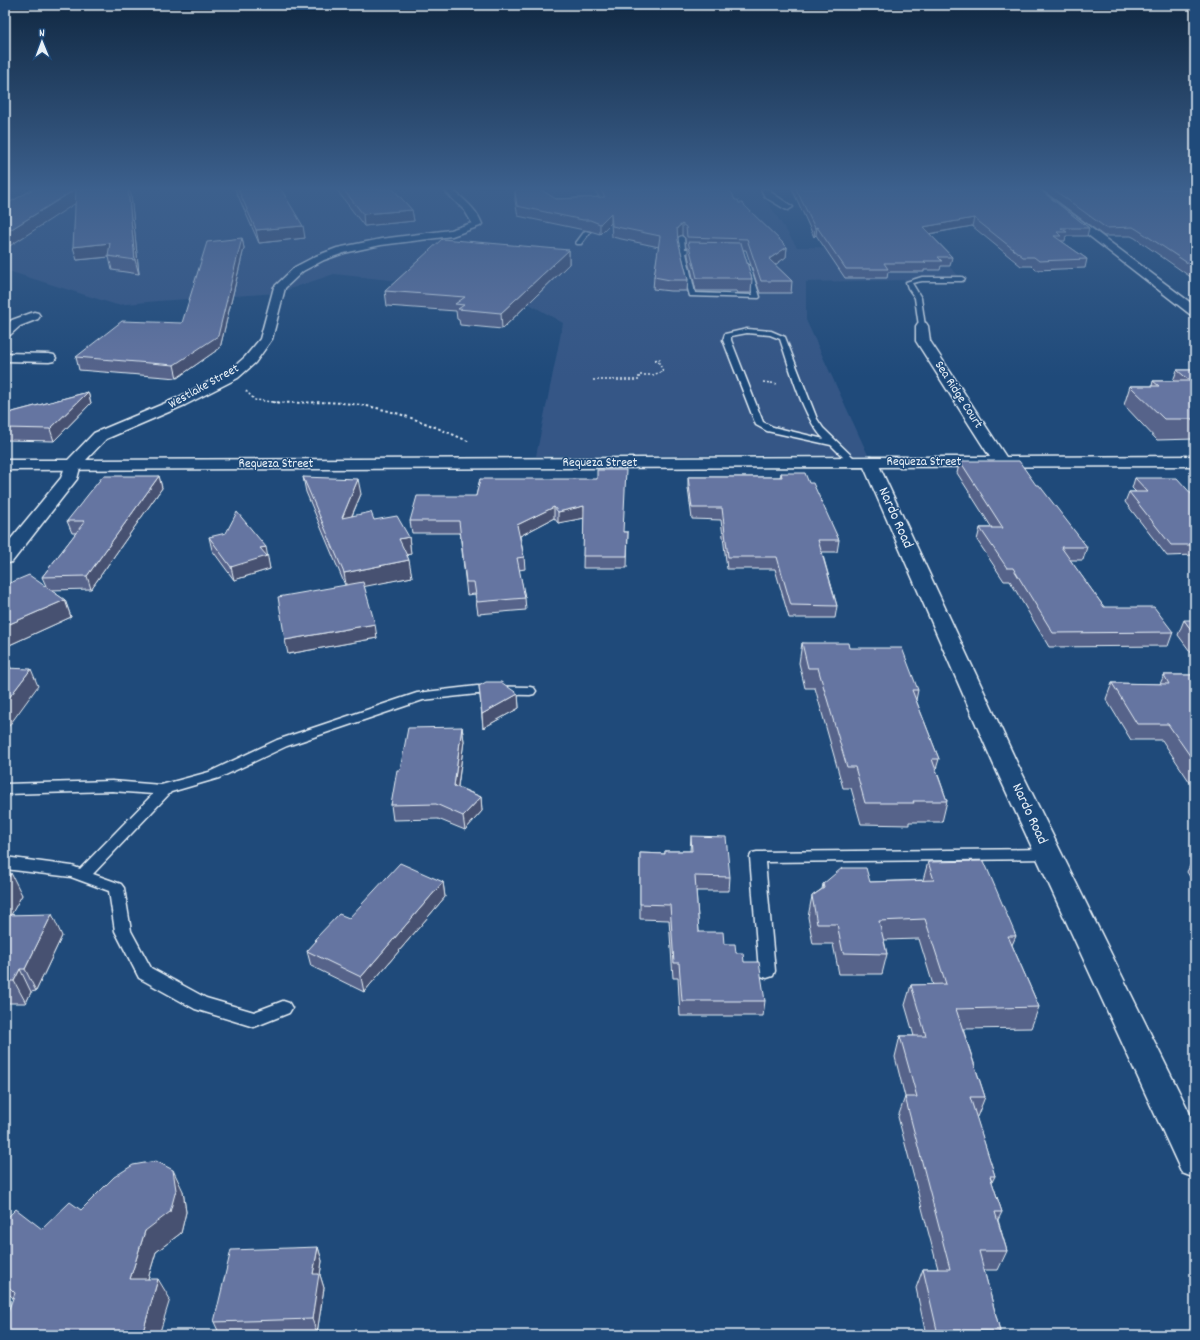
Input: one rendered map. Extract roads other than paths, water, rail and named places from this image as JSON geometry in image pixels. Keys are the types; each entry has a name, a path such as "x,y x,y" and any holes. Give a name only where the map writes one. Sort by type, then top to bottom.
{"street":[{"name":"Westlake Street","path":"73,464 100,436 180,402 233,375 250,360 266,340 280,287 299,269 320,258 337,252"},
{"path":"1116,252 1195,312"},
{"path":"5,332 16,323 34,316"},
{"name":"Sea Ridge Court","path":"922,326 923,341 1001,462"},
{"path":"5,358 49,358"},
{"name":"Nardo Road","path":"862,462 1195,1162"},
{"name":"Requeza Street","path":"5,465 1195,462"},
{"path":"5,558 69,478 73,464"}],"lane":[{"path":"682,252 692,295 757,297 745,260"},
{"path":"699,252 713,252"},
{"path":"922,326 918,298 909,282 922,279 962,279"},
{"path":"832,443 770,429 759,424 727,340 727,335 733,332 768,333 779,335 783,338 816,424 832,443 862,462"},
{"path":"5,789 112,786 161,790 214,775 282,743 421,696 477,690 530,691"},
{"path":"82,876 167,788"},
{"path":"767,971 757,857 1048,854"},
{"path":"5,863 72,872 116,888 122,931 145,973 201,1004 254,1020 283,1008"}]}
